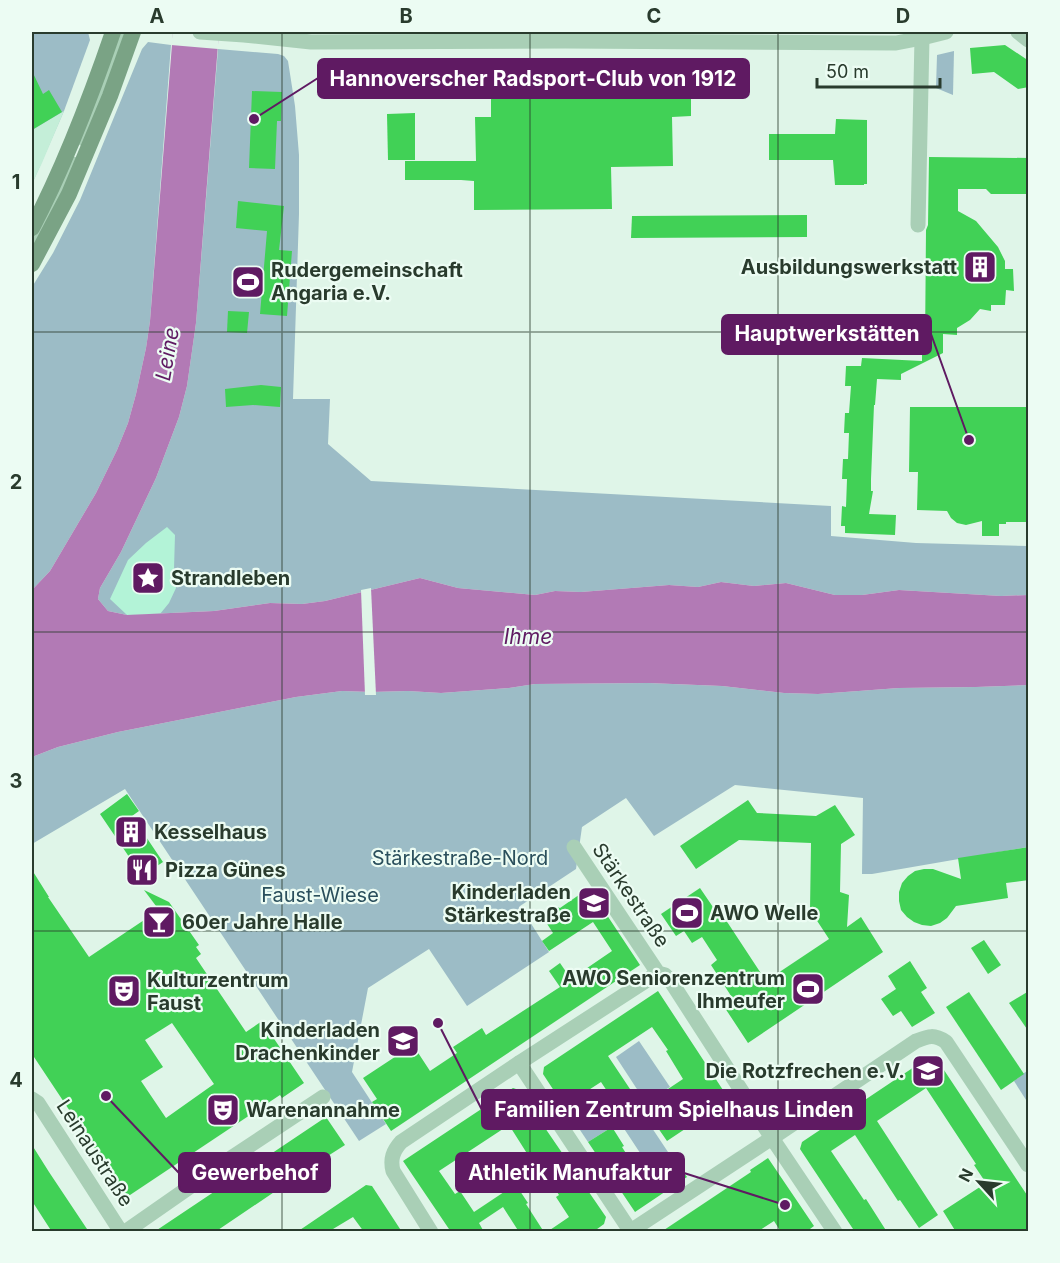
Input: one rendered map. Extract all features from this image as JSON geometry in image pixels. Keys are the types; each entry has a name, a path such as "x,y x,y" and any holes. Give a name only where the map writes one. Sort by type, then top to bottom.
{"main road":[{"path":"32,228 53,188 113,32"},
{"path":"32,264 69,194 110,96 133,32"}],"street":[{"path":"32,248 81,147 123,32"},
{"path":"200,32 300,36 322,42 852,37 896,43 946,32"},
{"path":"1018,32 1029,40"},
{"path":"918,225 922,38"},
{"name":"Stärkestraße","path":"574,847 601,897 630,940 658,973 670,980 835,1232"},
{"path":"431,1232 393,1171 392,1156 401,1142 658,973"},
{"path":"519,1063 630,1231 916,1041 928,1036 938,1036 946,1042 1029,1165"},
{"path":"123,1232 323,1097"},
{"name":"Leinaustraße","path":"32,1099 38,1103 123,1232"}],"green space":[{"path":"32,32 88,32 90,40 64,111 32,184"},
{"path":"148,42 171,45 146,348 128,423 117,450 96,493 50,571 32,590 32,287 53,253 80,200 142,49"},
{"path":"218,49 278,54 284,56 288,61 299,155 293,399 330,399 328,444 371,481 831,506 831,536 916,543 1028,546 1028,595 1001,596 899,590 862,595 835,595 786,583 754,586 721,582 698,587 669,585 581,592 555,591 535,595 458,588 420,578 325,601 302,604 270,603 214,611 127,615 108,611 98,599 100,588 121,552 156,478 179,417 187,386 196,323"},
{"path":"954,51 953,95 936,88 937,55"},
{"path":"648,683 818,694 899,688 1028,685 1028,847 862,874 863,798 735,785 654,836 626,798 582,827 576,869 520,906 549,952 467,1006 429,949 368,988 352,1072 386,1124 359,1141 125,789 32,844 32,757 58,747 118,732 296,697 342,691 441,693 535,684"},
{"path":"639,1041 670,1087 654,1097 665,1114 650,1125 668,1152 648,1165 621,1124 648,1106 616,1057"},
{"path":"1028,1070 1028,1103 1014,1081"},
{"path":"588,1091 612,1127 588,1142 564,1106"}],"sand":[{"name":"Strandleben","path":"167,527 175,535 176,588 169,603 160,614 127,615 110,599 128,560"}],"shaded area":[{"path":"64,111 42,163 32,184 32,130"}],"water":[{"path":"173,32 219,32 196,323 187,386 179,417 156,478 121,552 100,588 98,599 108,611 127,615 214,611 270,603 302,604 325,601 420,578 458,588 535,595 555,591 581,592 669,585 698,587 721,582 754,586 786,583 835,595 862,595 899,590 1001,596 1028,595 1028,685 899,688 818,694 648,683 535,684 441,693 342,691 296,697 118,732 58,747 32,757 32,590 50,571 96,493 117,450 128,423 146,348"}],"pier":[{"path":"173,32 219,32 218,49 171,45"},
{"path":"371,588 376,695 365,695 361,590"}],"building":[{"path":"1005,45 1029,61 1029,87 1018,89 994,72 972,74 970,48"},
{"path":"32,71 43,94 49,90 62,112 32,130"},
{"path":"691,82 691,116 672,117 673,166 611,167 612,209 474,210 474,181 405,180 405,161 476,161 475,117 491,117 491,83"},
{"path":"252,91 282,92 281,121 277,121 275,169 249,168"},
{"path":"415,113 415,160 388,160 387,114"},
{"path":"836,119 867,120 867,184 835,185 833,160 769,160 769,134 835,134"},
{"path":"929,157 1029,158 1029,194 991,194 986,189 958,189 958,211 976,221 998,247 1005,261 1005,269 1013,269 1014,291 1006,290 1005,305 991,305 991,311 980,309 970,320 957,328 957,335 943,334 943,353 901,374 901,380 877,379 871,479 871,491 873,491 869,514 896,515 895,535 845,533 845,526 841,526 842,506 846,507 847,479 842,479 843,459 848,459 849,433 844,433 845,413 849,413 851,386 845,386 846,366 861,366 862,358 922,361 922,347 925,346"},
{"path":"238,201 284,206 279,250 292,251 287,316 260,314 267,231 236,228"},
{"path":"807,215 807,237 631,238 632,216"},
{"path":"228,311 249,312 247,333 227,332"},
{"path":"261,385 281,387 280,407 253,405 226,407 225,389"},
{"path":"910,407 1029,407 1029,522 999,524 999,536 982,536 982,521 966,525 957,523 947,511 917,510 918,472 909,472"},
{"name":"Kesselhaus","path":"127,794 139,811 132,816 163,862 142,876 100,814"},
{"path":"748,800 757,813 816,816 835,805 855,835 841,844 840,892 849,895 847,927 861,917 883,952 748,1043 725,1008 735,1002 711,965 717,960 702,937 692,943 684,931 676,936 661,914 700,888 715,910 718,908 766,981 829,939 810,910 811,843 739,840 696,869 680,846"},
{"path":"1029,847 1029,880 1006,883 1008,898 956,906 947,918 931,926 914,922 901,910 899,892 902,883 915,871 933,869 961,879 958,858"},
{"path":"32,870 89,957 159,910 144,890 169,902 199,945 196,947 201,954 196,958 246,1032 262,1021 304,1083 282,1098 280,1095 127,1197 32,1054","holes":["172,1023 214,1084 166,1118 141,1081 163,1067 145,1040"]},
{"path":"589,888 640,965 391,1131 372,1102 377,1099 363,1078 413,1045 430,1071 457,1053 453,1047 482,1028 486,1035 560,987 549,971 560,963 571,979 612,951 593,922 549,951 542,941 553,933 544,919 551,911 557,907 560,908"},
{"path":"984,940 1001,965 988,974 971,948"},
{"path":"910,961 927,988 921,992 935,1013 912,1027 901,1011 893,1016 881,999 896,989 888,976"},
{"path":"658,991 740,1116 720,1130 709,1113 667,1141 658,1128 671,1120 656,1097 683,1079 666,1051 668,1050 652,1027 608,1056 642,1107 625,1118 601,1082 564,1106 543,1074 544,1067"},
{"path":"1029,991 1029,1032 1009,1003"},
{"path":"969,992 1024,1074 1001,1090 946,1007"},
{"path":"929,1057 936,1058 1029,1198 1029,1232 956,1232 943,1211 986,1183 926,1088 877,1121 938,1215 919,1228 900,1200 898,1201 855,1135 831,1151 887,1232 855,1232 800,1149 802,1142"},
{"path":"513,1088 519,1090 606,1217 604,1224 593,1232 547,1232 569,1217 556,1197 559,1195 541,1168 516,1185 544,1232 519,1232 503,1207 479,1223 484,1232 451,1232 403,1161","holes":["509,1125 528,1155 521,1159 525,1164 498,1182 504,1192 474,1212 460,1191 455,1194 439,1171"]},
{"path":"326,1117 345,1145 215,1232 154,1232"},
{"path":"612,1127 641,1177 672,1156 687,1177 635,1212 588,1142"},
{"path":"32,1145 89,1232 52,1232 32,1201"},
{"path":"768,1158 814,1226 806,1232 781,1232 774,1221 757,1232 661,1232 751,1172 750,1170"},
{"path":"366,1185 372,1186 402,1232 364,1232 353,1217 328,1232 297,1232"}],"place":[{"name":"Hannoverscher Radsport-Club von 1912","path":"254,119"},
{"name":"Ausbildungswerkstatt","path":"980,267"},
{"name":"Rudergemeinschaft Angaria e.V.","path":"248,282"},
{"name":"Hauptwerkstätten","path":"969,440"},
{"name":"Strandleben","path":"148,578"},
{"name":"Kesselhaus","path":"131,832"},
{"name":"Pizza Günes","path":"142,870"},
{"name":"Kinderladen Stärkestraße","path":"594,903"},
{"name":"AWO Welle","path":"687,913"},
{"name":"60er Jahre Halle","path":"159,922"},
{"name":"AWO Seniorenzentrum Ihmeufer","path":"808,989"},
{"name":"Kulturzentrum Faust","path":"124,991"},
{"name":"Familien Zentrum Spielhaus Linden","path":"438,1023"},
{"name":"Kinderladen Drachenkinder","path":"403,1041"},
{"name":"Die Rotzfrechen e.V.","path":"928,1071"},
{"name":"Gewerbehof","path":"106,1096"},
{"name":"Warenannahme","path":"223,1110"},
{"name":"Athletik Manufaktur","path":"785,1205"}],"water label":[{"name":"Leine","path":"167,354"},
{"name":"Ihme","path":"528,636"}],"park label":[{"name":"Stärkestraße-Nord","path":"460,858"},
{"name":"Faust-Wiese","path":"320,895"}]}
